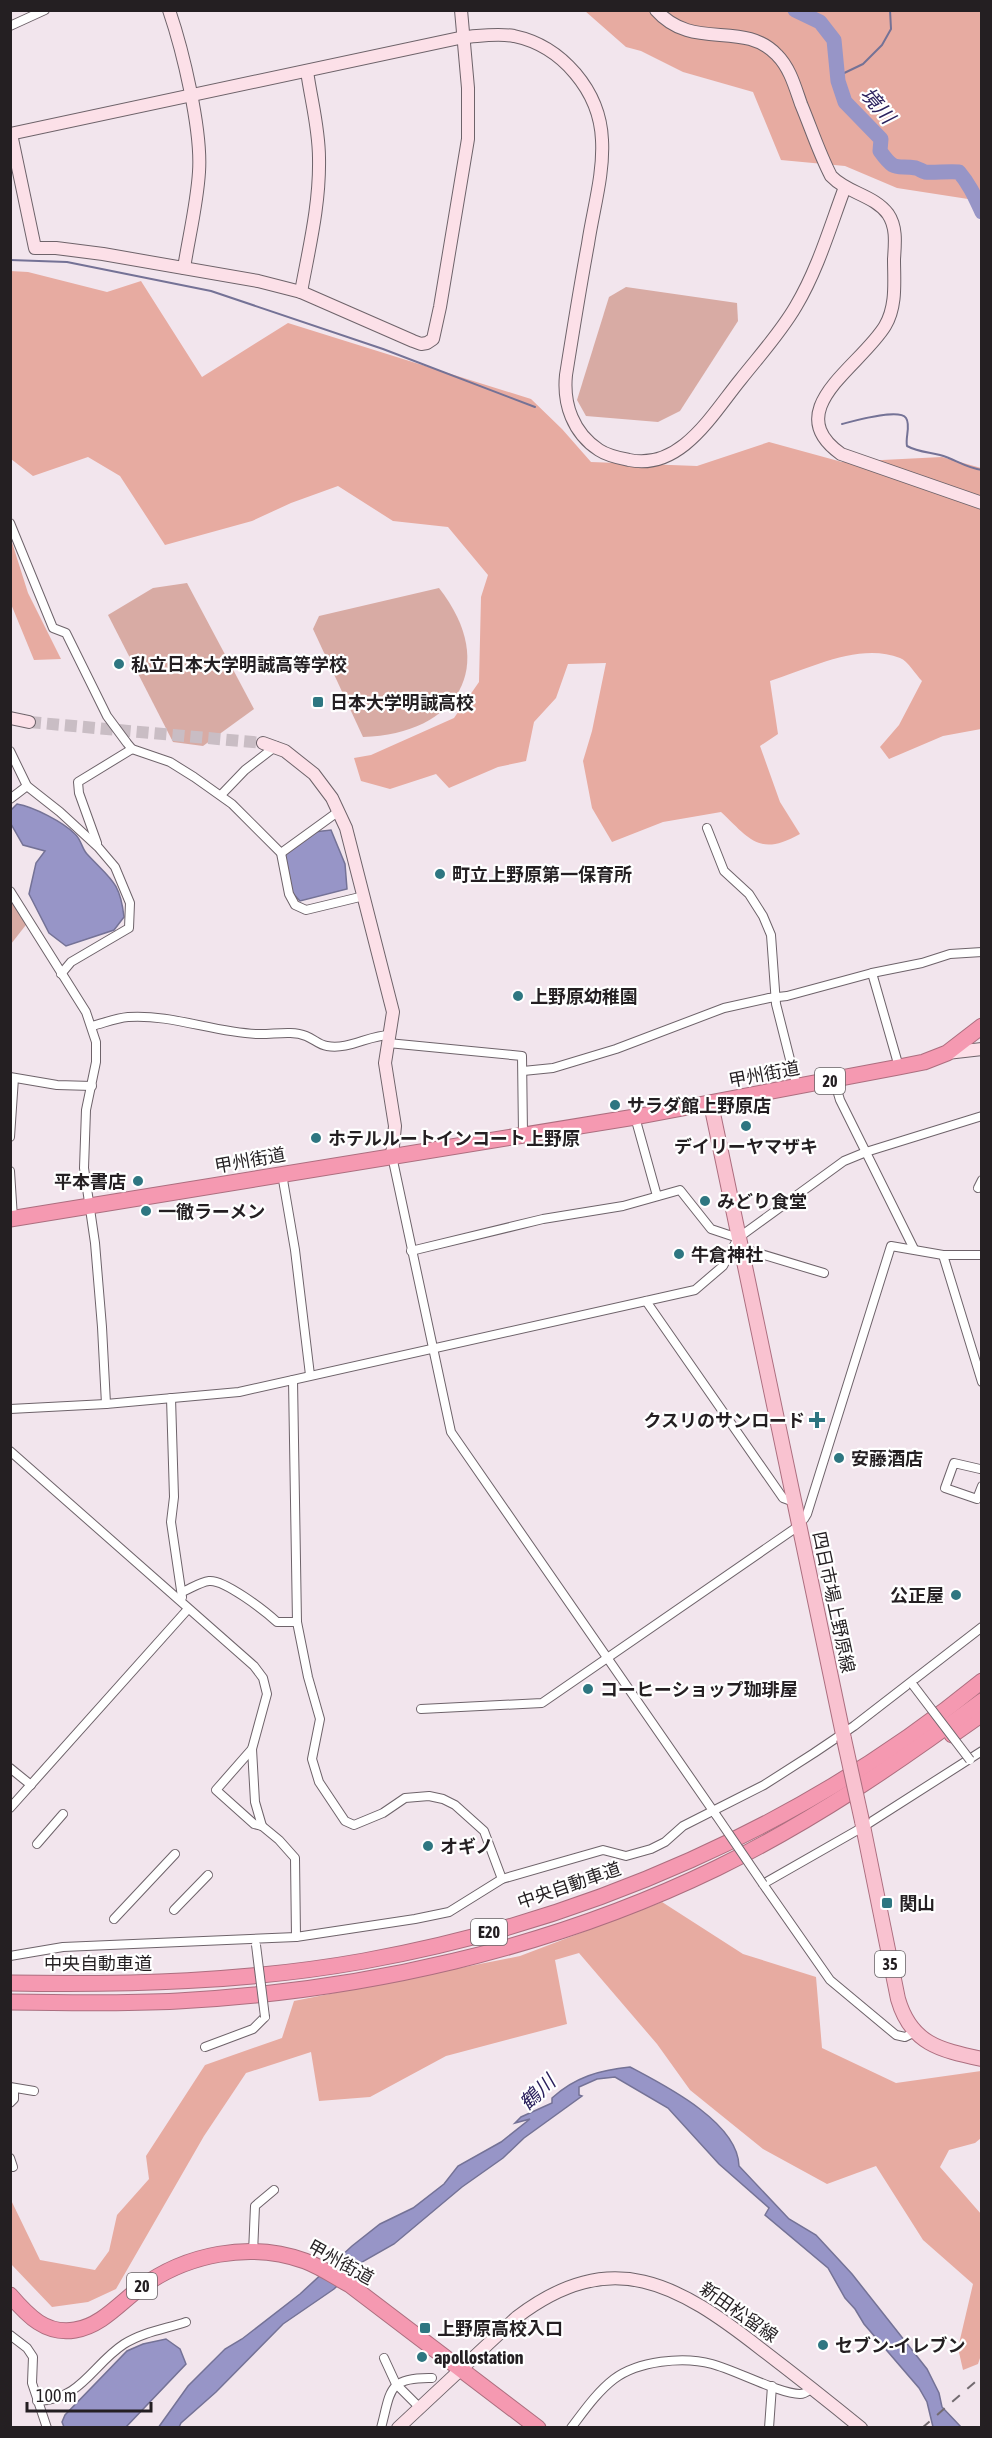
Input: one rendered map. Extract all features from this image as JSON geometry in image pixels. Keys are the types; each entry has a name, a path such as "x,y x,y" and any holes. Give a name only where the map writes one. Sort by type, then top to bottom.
{"highway":[{"name":"甲州街道","path":"12,1219 635,1117 834,1080 924,1062 947,1053 981,1026"},
{"path":"924,1725 981,1672"},
{"name":"中央自動車道","path":"10,1983 161,1983 239,1978 363,1961 466,1939 604,1895 712,1849 821,1792 924,1725 981,1681"},
{"name":"E20","path":"10,2002 178,2001 349,1983 452,1962 567,1928 647,1899 716,1869 812,1817 926,1742 981,1701"},
{"path":"812,1817 930,1749 981,1714"},
{"name":"甲州街道","path":"10,2295 41,2325 57,2330 75,2330 97,2322 139,2288 173,2268 195,2259 221,2253 253,2253 294,2258 317,2266 384,2309 538,2427"}],"main road":[{"name":"四日市場上野原線","path":"711,1104 898,2000 907,2022 915,2032 939,2049 981,2059"}],"street":[{"path":"10,26 45,10"},
{"path":"169,10 190,95 197,135 199,172 184,268"},
{"path":"461,10 464,37 468,88 468,139 440,307 433,339 428,343 421,344 413,341 301,292 258,281 94,253 35,248 11,134 464,37 495,34 514,36 538,45 568,66 584,85 595,107 601,130 602,155 565,393 569,412 582,434 600,451 635,462 658,459 681,448 699,432 779,332 797,305 818,261 845,187"},
{"path":"657,10 683,30 748,38 758,41 776,54 789,72 831,176 845,187 878,204 890,219 895,241 893,304 884,327 819,406 816,415 820,433 830,446 841,454 981,504"},
{"path":"301,292 316,209 319,166 317,126 307,71"},
{"path":"10,523 53,628 66,633 107,716 132,749 170,762 221,795 280,853 289,894 296,905 306,910 364,896"},
{"path":"10,718 29,722"},
{"path":"221,795 270,745 293,756 314,774 327,790 339,811 353,853 393,1012 385,1063 395,1126 392,1156 451,1432 830,1980 896,2035 905,2037 915,2032"},
{"path":"98,847 79,793 78,782 132,749"},
{"path":"10,751 27,786 60,812 98,847 115,867 130,903 129,928 71,962 62,974"},
{"path":"10,799 27,786"},
{"path":"280,853 339,811"},
{"path":"707,828 724,871 749,894 763,916 771,935 775,997 797,1087"},
{"path":"10,891 86,1012 92,1026 97,1052 83,1138 88,1208 95,1243 106,1404"},
{"path":"523,1071 553,1068 616,1049 724,1008 788,996 950,954 981,952"},
{"path":"872,973 899,1067"},
{"path":"92,1026 131,1017 184,1021 214,1030 256,1035 288,1033 306,1036 324,1046 338,1047 382,1035 389,1039 522,1056 523,1134"},
{"path":"947,1053 981,1049"},
{"path":"10,1137 12,1078 50,1084 92,1086"},
{"path":"834,1080 840,1100 914,1249"},
{"path":"10,1409 213,1396 695,1290 723,1266 740,1243 844,1161 981,1116"},
{"path":"635,1117 657,1196"},
{"path":"10,1171 12,1219"},
{"path":"282,1174 295,1250 310,1376"},
{"path":"411,1251 543,1219 623,1206 680,1190 711,1229 740,1243 824,1273"},
{"path":"421,1709 542,1703 804,1519 891,1246 943,1255 981,1255"},
{"path":"943,1255 981,1382"},
{"path":"646,1301 783,1498 794,1502"},
{"path":"292,1380 297,1622 308,1677 320,1719 312,1759 319,1782 345,1821 354,1825 369,1820 405,1798 429,1796 444,1799 455,1805 484,1831 502,1880"},
{"path":"171,1398 174,1497 171,1522 185,1607"},
{"path":"10,1451 254,1666 263,1678 267,1695 252,1749 255,1802 262,1826 295,1858 296,1937"},
{"path":"981,1469 954,1463 945,1488 977,1499 981,1486"},
{"path":"182,1592 209,1581 225,1584 245,1599 259,1605 277,1622 297,1622"},
{"path":"10,1808 185,1607"},
{"path":"10,1956 63,1947 256,1942 415,1919 449,1912 502,1880 603,1850 626,1856 643,1851 665,1842 683,1826 714,1814 843,1736 981,1627"},
{"path":"912,1683 970,1760"},
{"path":"252,1749 216,1790 254,1824 262,1826"},
{"path":"763,1884 970,1760 981,1751"},
{"path":"10,1768 31,1785"},
{"path":"38,1844 63,1814"},
{"path":"114,1919 175,1854"},
{"path":"174,1910 208,1875"},
{"path":"205,2047 253,2029 265,2017 256,1942"},
{"path":"960,2054 981,2052"},
{"path":"10,2103 14,2098 12,2088 34,2091"},
{"path":"253,2253 255,2206 266,2194 274,2190"},
{"name":"新田松留線","path":"398,2427 517,2317 549,2294 578,2283 615,2278 659,2286 701,2305 861,2427"},
{"path":"37,2401 50,2401 74,2391 111,2355 132,2339 186,2322"},
{"path":"10,2335 27,2348 33,2357 32,2378 37,2401 47,2427"},
{"path":"384,2358 396,2384 419,2407"},
{"path":"571,2427 604,2387 628,2371 645,2364 672,2361 713,2364 800,2394 812,2388"},
{"path":"381,2427 391,2390 396,2384 419,2378 432,2378"},
{"path":"769,2427 772,2386"}],"shaded area":[{"path":"585,11 981,11 981,201 897,188 845,166 781,160 753,92 683,72 641,51 626,47"},
{"path":"10,271 28,272 107,292 141,281 202,377 288,323 531,399 591,462 697,466 769,442 842,462 942,457 981,468 981,729 943,736 889,759 880,747 899,725 922,681 903,660 884,654 851,655 817,664 770,681 778,734 760,746 780,802 800,834 774,844 756,842 721,812 663,822 612,842 592,808 583,761 592,731 606,663 568,664 556,698 534,722 526,761 498,767 449,788 436,774 390,789 361,781 354,758 371,755 454,718 479,682 481,597 488,575 448,527 393,521 338,486 291,503 252,521 165,545 120,476 88,457 33,476 11,459"},
{"path":"626,287 737,303 738,321 680,411 658,422 586,416 577,400 609,297"},
{"path":"10,536 28,593 61,659 34,660 11,604"},
{"path":"187,583 254,709 203,746 173,742 108,615 153,588"},
{"path":"439,588 457,617 466,644 467,669 459,691 444,709 423,723 396,733 363,737 313,629 319,616"},
{"path":"10,891 29,921 11,944 10,943"},
{"path":"662,1902 743,1954 816,1977 822,2048 896,2083 981,2071 981,2138 975,2143 949,2150 940,2167 981,2214 981,2355 978,2364 963,2370 958,2348 973,2284 923,2240 876,2166 827,2184 763,2149 690,2090 657,2044 579,1953 555,1960 567,2024 446,2056 370,2097 319,2101 311,2052 246,2073 204,2136 116,2289 88,2302 52,2307 11,2264 10,2198 40,2260 95,2270 109,2251 117,2215 149,2179 146,2156 205,2065 282,2038 294,2001 520,1956"}],"water":[{"path":"17,804 40,812 70,829 77,836 87,854 113,881 120,895 124,917 114,930 66,946 49,933 29,894 36,863 45,851 23,845 11,824 11,810"},
{"path":"331,830 345,864 347,889 300,901 286,886 285,855 314,832"},
{"path":"630,2067 697,2107 726,2134 735,2150 739,2166 789,2219 816,2235 852,2274 927,2369 939,2393 942,2407 961,2427 933,2427 927,2402 919,2388 864,2324 845,2298 828,2268 765,2215 769,2208 719,2164 668,2108 615,2077 597,2079 579,2087 579,2095 582,2096 524,2138 503,2158 462,2187 394,2244 362,2262 334,2289 283,2324 179,2427 158,2428 188,2386 225,2349 242,2339 300,2294 352,2246 380,2224 413,2208 444,2184 458,2166 501,2142 530,2119 515,2123 521,2117 552,2103 552,2098 570,2085 608,2070"},
{"path":"166,2339 180,2349 186,2364 126,2427 64,2427 62,2422 65,2415 127,2351 143,2344"}],"waterway":[{"name":"境川","path":"795,10 820,22 834,40 838,81 845,102 881,139 880,151 889,162 892,165 916,168 925,172 959,172 982,212"},
{"path":"838,76 863,64 882,45 891,29 890,10"},
{"path":"10,260 67,262 211,291 383,349 535,407"},
{"path":"842,424 876,416 902,415 908,424 907,446 982,470"}],"tunnel":[{"path":"29,722 263,743"}],"railway":[{"path":"922,2428 982,2376"}],"place":[{"name":"私立日本大学明誠高等学校","path":"119,664"},
{"name":"日本大学明誠高校","path":"318,702"},
{"name":"町立上野原第一保育所","path":"440,874"},
{"name":"上野原幼稚園","path":"518,996"},
{"name":"サラダ館上野原店","path":"615,1105"},
{"name":"デイリーヤマザキ","path":"746,1126"},
{"name":"ホテルルートインコート上野原","path":"316,1138"},
{"name":"平本書店","path":"138,1181"},
{"name":"みどり食堂","path":"705,1201"},
{"name":"一徹ラーメン","path":"146,1211"},
{"name":"牛倉神社","path":"679,1254"},
{"name":"クスリのサンロード","path":"817,1420"},
{"name":"安藤酒店","path":"839,1458"},
{"name":"公正屋","path":"956,1595"},
{"name":"コーヒーショップ珈琲屋","path":"588,1689"},
{"name":"オギノ","path":"428,1846"},
{"name":"関山","path":"887,1903"},
{"name":"上野原高校入口","path":"425,2328"},
{"name":"セブン-イレブン","path":"823,2345"},
{"name":"apollostation","path":"422,2357"}],"water label":[{"name":"鶴川","path":"537,2092"}]}
